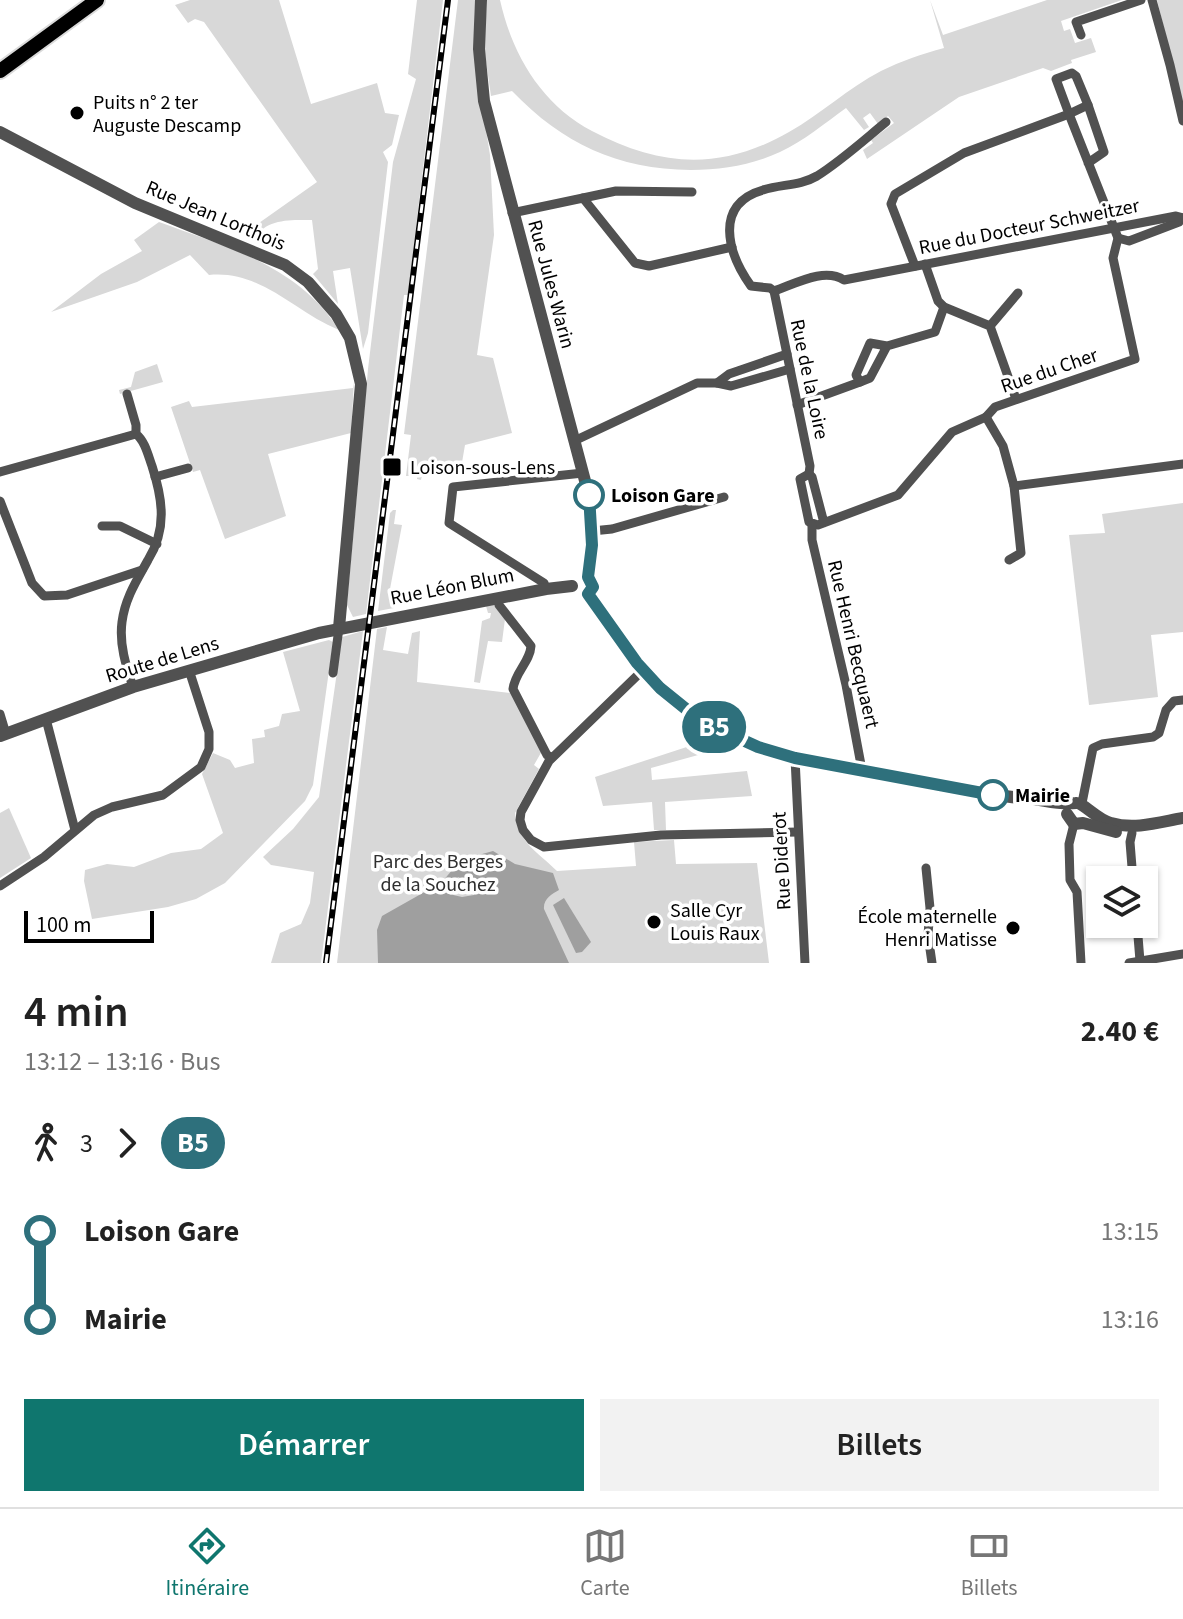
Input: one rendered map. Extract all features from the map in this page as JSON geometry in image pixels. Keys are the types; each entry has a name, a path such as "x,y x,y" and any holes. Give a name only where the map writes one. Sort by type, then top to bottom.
{"main road":[{"path":"0,59 81,0"},
{"path":"0,71 97,0"}],"street":[{"name":"Rue Jules Warin","path":"481,0 480,72 484,101 590,499 592,531 588,577"},
{"path":"1081,35 1076,22 1141,0"},
{"path":"1152,0 1183,121"},
{"path":"1088,163 1104,152 1088,105 1072,73 1056,79 1088,163 1118,238 1129,241 1179,222 1182,218"},
{"path":"1016,399 990,326 944,307 938,301 891,204 895,194 964,153 1088,105"},
{"path":"774,291 751,286 732,247 728,229 730,217 741,201 761,190 798,184 816,176 886,122"},
{"name":"Rue Jean Lorthois","path":"0,132 135,203 285,265 308,282 336,314 350,338 361,384 333,673"},
{"path":"512,213 616,191 692,192"},
{"path":"583,198 635,263 649,266 732,247"},
{"name":"Rue du Docteur Schweitzer","path":"774,291 826,273 836,274 844,280 1114,227 1176,216 1182,218"},
{"name":"Rue du Cher","path":"824,523 898,495 952,432 986,417 995,407 1135,359 1113,258 1118,238"},
{"name":"Rue de la Loire","path":"774,291 810,466 809,474 824,523"},
{"path":"990,326 1018,293"},
{"path":"860,382 856,375 870,343 887,346 935,332 944,307"},
{"path":"797,405 870,378 887,346"},
{"path":"717,383 729,374 787,354"},
{"path":"574,441 697,383 731,386 790,369"},
{"path":"127,394 136,434"},
{"path":"986,417 1003,446 1014,486 1021,553 1009,560"},
{"path":"0,472 136,434 142,438 163,505 157,544 123,613 121,639 133,687"},
{"path":"1014,486 1183,464"},
{"path":"155,477 188,468"},
{"path":"546,589 544,583 449,523 453,487 583,473"},
{"name":"Rue de la Loire","path":"809,474 800,479 812,525"},
{"path":"592,531 612,529 724,497"},
{"path":"0,501 39,594 55,598 142,570"},
{"path":"812,525 824,523"},
{"name":"Rue Henri Becquaert","path":"812,525 812,540 846,685 862,770"},
{"path":"102,526 120,526 157,544"},
{"path":"580,575 588,577 593,587 588,594 578,594 572,586 580,575"},
{"path":"111,579 120,582 128,598"},
{"name":"Rue Léon Blum","path":"339,628 572,586"},
{"path":"588,594 643,670 669,696 710,724 758,747 795,758 1015,798 1022,803 1113,824 1131,826 1183,818"},
{"path":"497,598 499,605 531,646 531,652 514,680 513,689 547,755 551,757"},
{"name":"Route de Lens","path":"3,735 133,687 339,628"},
{"path":"0,886 44,857 104,810 163,795 201,767 209,749 209,732 189,670"},
{"path":"643,670 551,757 521,812 523,830 531,840 544,847 661,835 798,832"},
{"path":"1081,963 1077,892 1070,880 1069,844 1093,748 1153,737 1159,733 1166,710 1174,701 1183,700"},
{"path":"0,714 3,735"},
{"path":"46,719 75,830"},
{"name":"Rue Diderot","path":"795,758 805,963"},
{"path":"1078,814 1112,831 1132,833 1183,826"},
{"path":"1132,833 1132,866"},
{"path":"926,868 932,963"},
{"path":"1138,938 1140,961"},
{"path":"1129,963 1183,954"}],"green space":[{"path":"190,0 279,0 311,104 377,83 385,113 399,115 392,145 383,152 388,162 368,333 363,349 350,268 333,271 338,304 313,274 318,269 312,220 272,224 255,239 242,235 317,182 204,22 195,19 188,23 175,5"},
{"path":"417,0 443,0 366,614 353,617 347,605 368,369 393,162 416,79 408,74"},
{"path":"458,0 475,0 474,55 490,155 494,235 477,355 493,358 512,433 465,445 460,474 423,470 421,480 417,479 418,469 414,469 413,476 406,476 411,435 404,434"},
{"path":"487,0 500,0 512,39 531,76 574,120 617,143 642,152 690,160 715,158 764,145 801,125 881,71 944,48 930,0 943,35 1047,0 1122,0 1061,21 1064,31 1070,29 1075,43 1091,38 1096,52 1051,71 1043,68 959,97 867,159 863,150 894,123 888,116 878,124 870,113 863,118 869,127 864,130 846,108 797,143 769,157 737,166 691,170 639,165 615,159 551,126 512,91 491,96 484,48"},
{"path":"1157,0 1183,0 1183,105"},
{"path":"159,222 235,250 282,274 323,308 339,330 262,285 228,275 209,275 190,255 137,282 51,312 101,274 142,251 134,240"},
{"path":"157,364 163,382 120,394 119,390 131,387 135,372"},
{"path":"354,382 351,433 268,454 286,516 225,539 200,470 193,472 171,407 189,401 192,407 353,388"},
{"path":"1183,503 1183,632 1151,635 1158,697 1089,705 1069,535 1105,533 1102,514"},
{"path":"396,510 394,524 402,525 390,589 394,608 378,611 390,513"},
{"path":"493,604 505,619 502,642 488,641 480,683 474,682 482,621 490,618 491,613 488,613 486,606"},
{"name":"Parc des Berges de la Souchez","path":"387,627 383,650 408,654 412,633 420,631 417,682 511,693 542,751 534,765 539,769 515,813 517,823 524,839 557,871 636,866 634,842 674,840 676,864 757,863 769,963 337,963 377,629"},
{"path":"363,631 321,963 271,963 280,933 301,924 310,903 314,872 271,865 263,857 293,829 319,797 342,637"},
{"path":"329,640 333,642 313,785 305,801 225,883 196,899 168,907 92,919 84,881 85,870 107,864 134,867 171,853 201,849 223,833 202,774 213,753 230,760 235,768 254,763 252,739 265,737 264,730 279,726 282,714 300,711 283,652"},
{"path":"705,741 709,752 651,768 652,780 747,771 752,796 665,802 666,830 654,830 652,802 603,806 595,777"},
{"path":"9,808 31,858 0,878 0,813"}],"shaded area":[{"path":"493,851 515,864 553,873 559,890 546,900 544,909 569,963 378,963 377,930 382,916 437,888 453,869 475,856","holes":["458,877 476,884 474,895 462,897 449,894 449,886"]},
{"path":"564,898 591,942 582,952 576,953 553,905"}],"railway":[{"path":"326,963 448,0"}],"bus line":[{"name":"B5","path":"589,495 592,557 588,577 593,587 588,594 643,670 686,709 740,740 795,758 993,795"}],"place":[{"name":"Puits n° 2 ter Auguste Descamp","path":"77,113"},
{"name":"Loison-sous-Lens","path":"392,467"},
{"name":"Loison Gare","path":"589,495"},
{"name":"Mairie","path":"993,795"},
{"name":"Salle Cyr Louis Raux","path":"654,922"},
{"name":"École maternelle Henri Matisse","path":"1013,928"}]}
